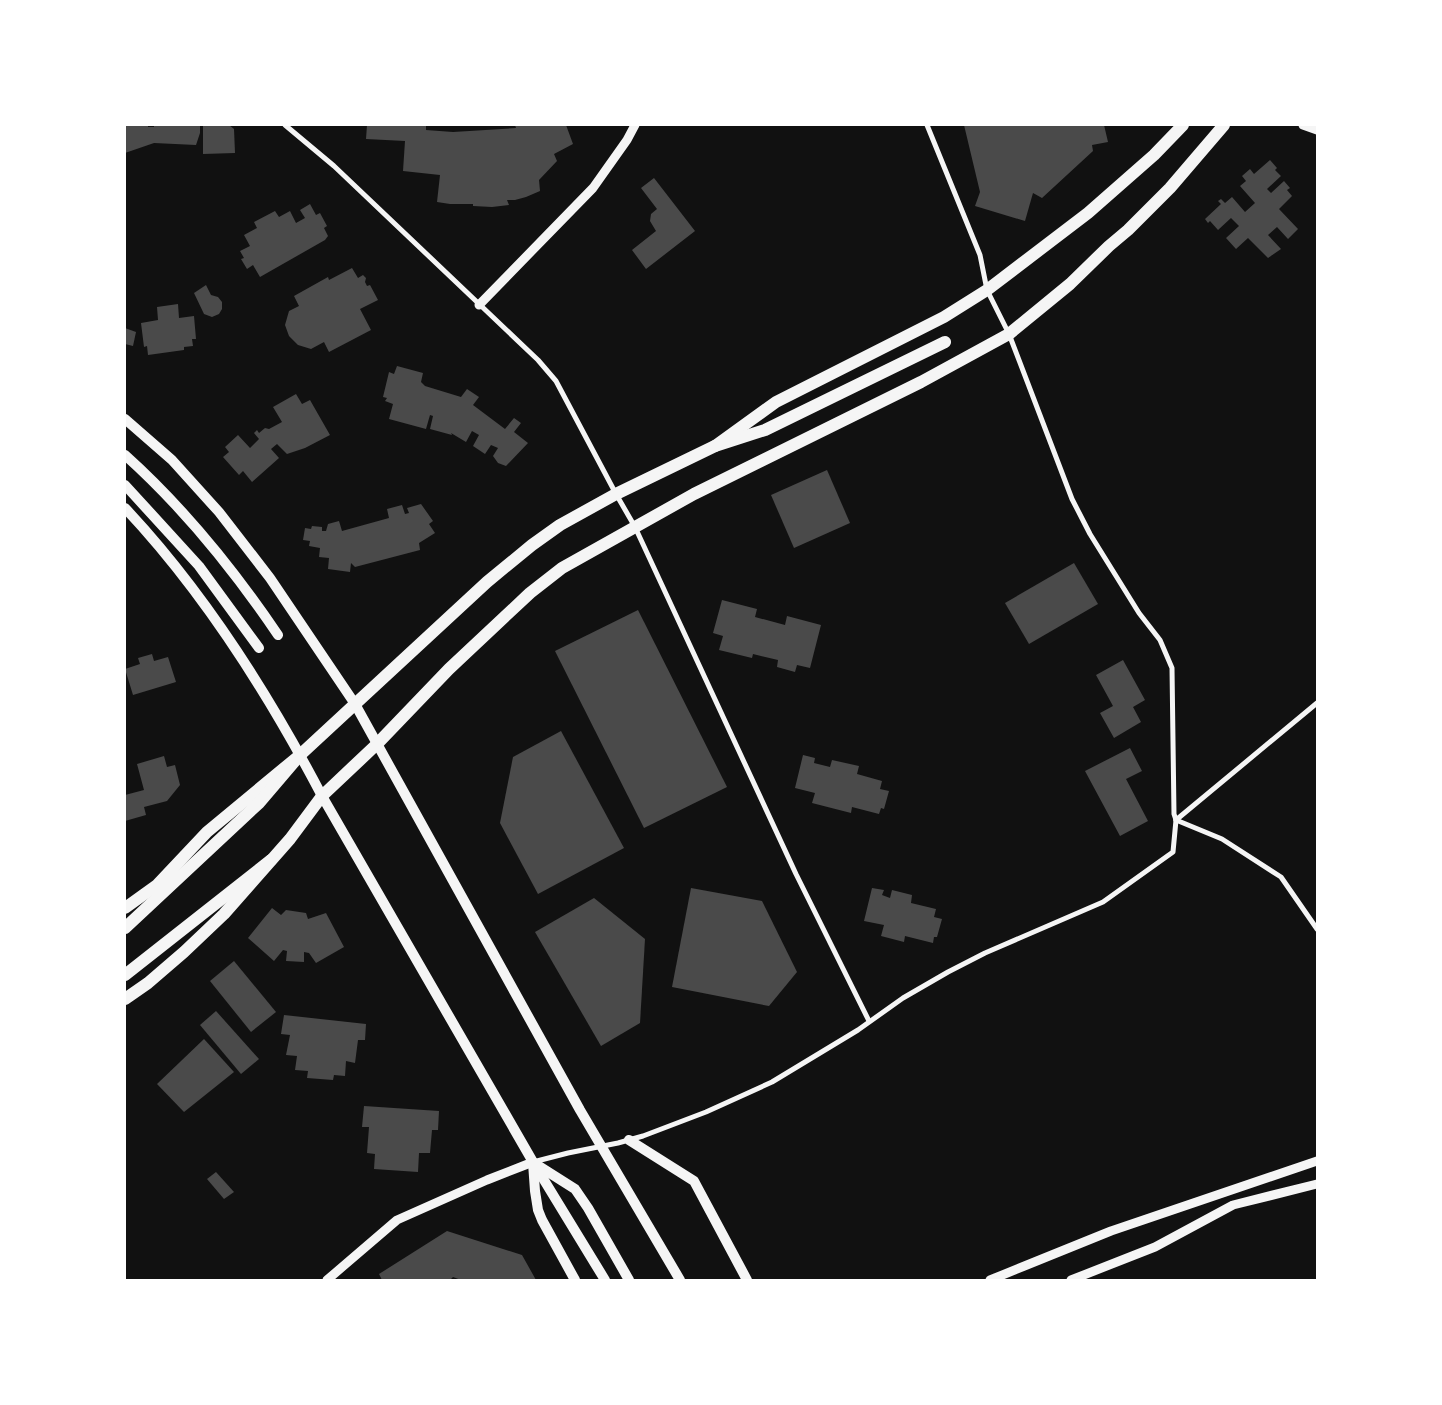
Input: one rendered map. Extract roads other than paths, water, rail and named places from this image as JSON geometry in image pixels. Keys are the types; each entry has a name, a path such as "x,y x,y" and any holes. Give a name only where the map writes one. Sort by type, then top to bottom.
{"main road":[{"path":"715,446 776,402 944,317 988,290 1088,213 1154,155 1183,125"},
{"path":"125,998 148,983 224,914 290,839 322,796 377,744 449,669 530,593 562,568 694,494 921,382 1009,334 1070,284 1128,230 1170,188 1224,125"},
{"path":"125,908 157,885 207,832 300,755 487,582 560,524 616,494 715,446 765,430 945,342"},
{"path":"125,419 172,460 219,512 270,578 355,704 570,1093 680,1280"},
{"path":"125,455 150,478 222,558 278,635"},
{"path":"125,486 199,566 259,648"},
{"path":"125,508 174,563 215,618 300,755 533,1162 605,1280"},
{"path":"125,928 259,803 300,755"},
{"path":"125,975 271,860"},
{"path":"629,1140 694,1181 747,1280"},
{"path":"533,1162 538,1210 575,1280"},
{"path":"533,1162 575,1189 629,1280"}],"street":[{"path":"285,125 334,166 538,360 556,381 635,527 796,874 869,1021"},
{"path":"479,305 592,188 627,140 635,125"},
{"path":"327,1280 397,1220 533,1162 629,1140 706,1112 772,1082 858,1030 904,998 985,953 1104,902 1173,852 1176,820 1174,814 1172,668 1160,640 1139,613 1090,534 1072,499 1009,334 988,290 980,255 927,125"},
{"path":"1303,125 1317,130"},
{"path":"1176,820 1317,703"},
{"path":"1176,820 1222,839 1281,877 1317,930"},
{"path":"990,1280 1111,1231 1317,1161"},
{"path":"1071,1280 1155,1247 1233,1205 1317,1184"}]}
